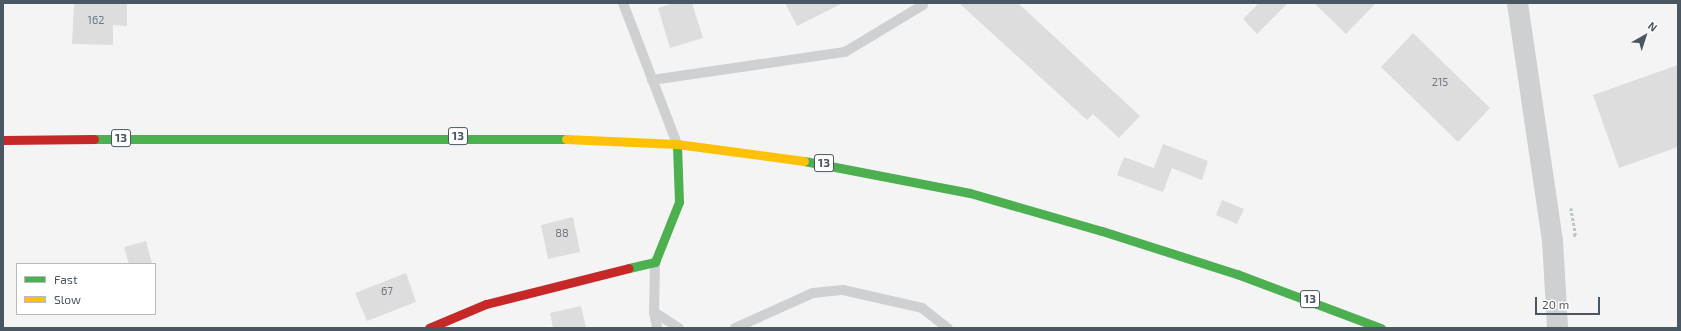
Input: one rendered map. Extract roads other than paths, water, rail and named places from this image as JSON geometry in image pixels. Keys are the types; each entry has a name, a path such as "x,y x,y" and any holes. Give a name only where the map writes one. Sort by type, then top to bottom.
{"main road":[{"name":"13","path":"3,140 510,136 677,144 836,165 970,193 1237,274 1381,328"},
{"path":"428,328 486,304 655,262 678,202 677,144"}],"street":[{"path":"1517,3 1552,240 1557,328"}],"lane":[{"path":"623,3 677,144"},
{"path":"652,80 845,52 922,5"},
{"path":"655,262 654,312 657,328"},
{"path":"735,328 755,324 812,293 843,290 922,308 948,328"},
{"path":"654,312 679,328"}]}
